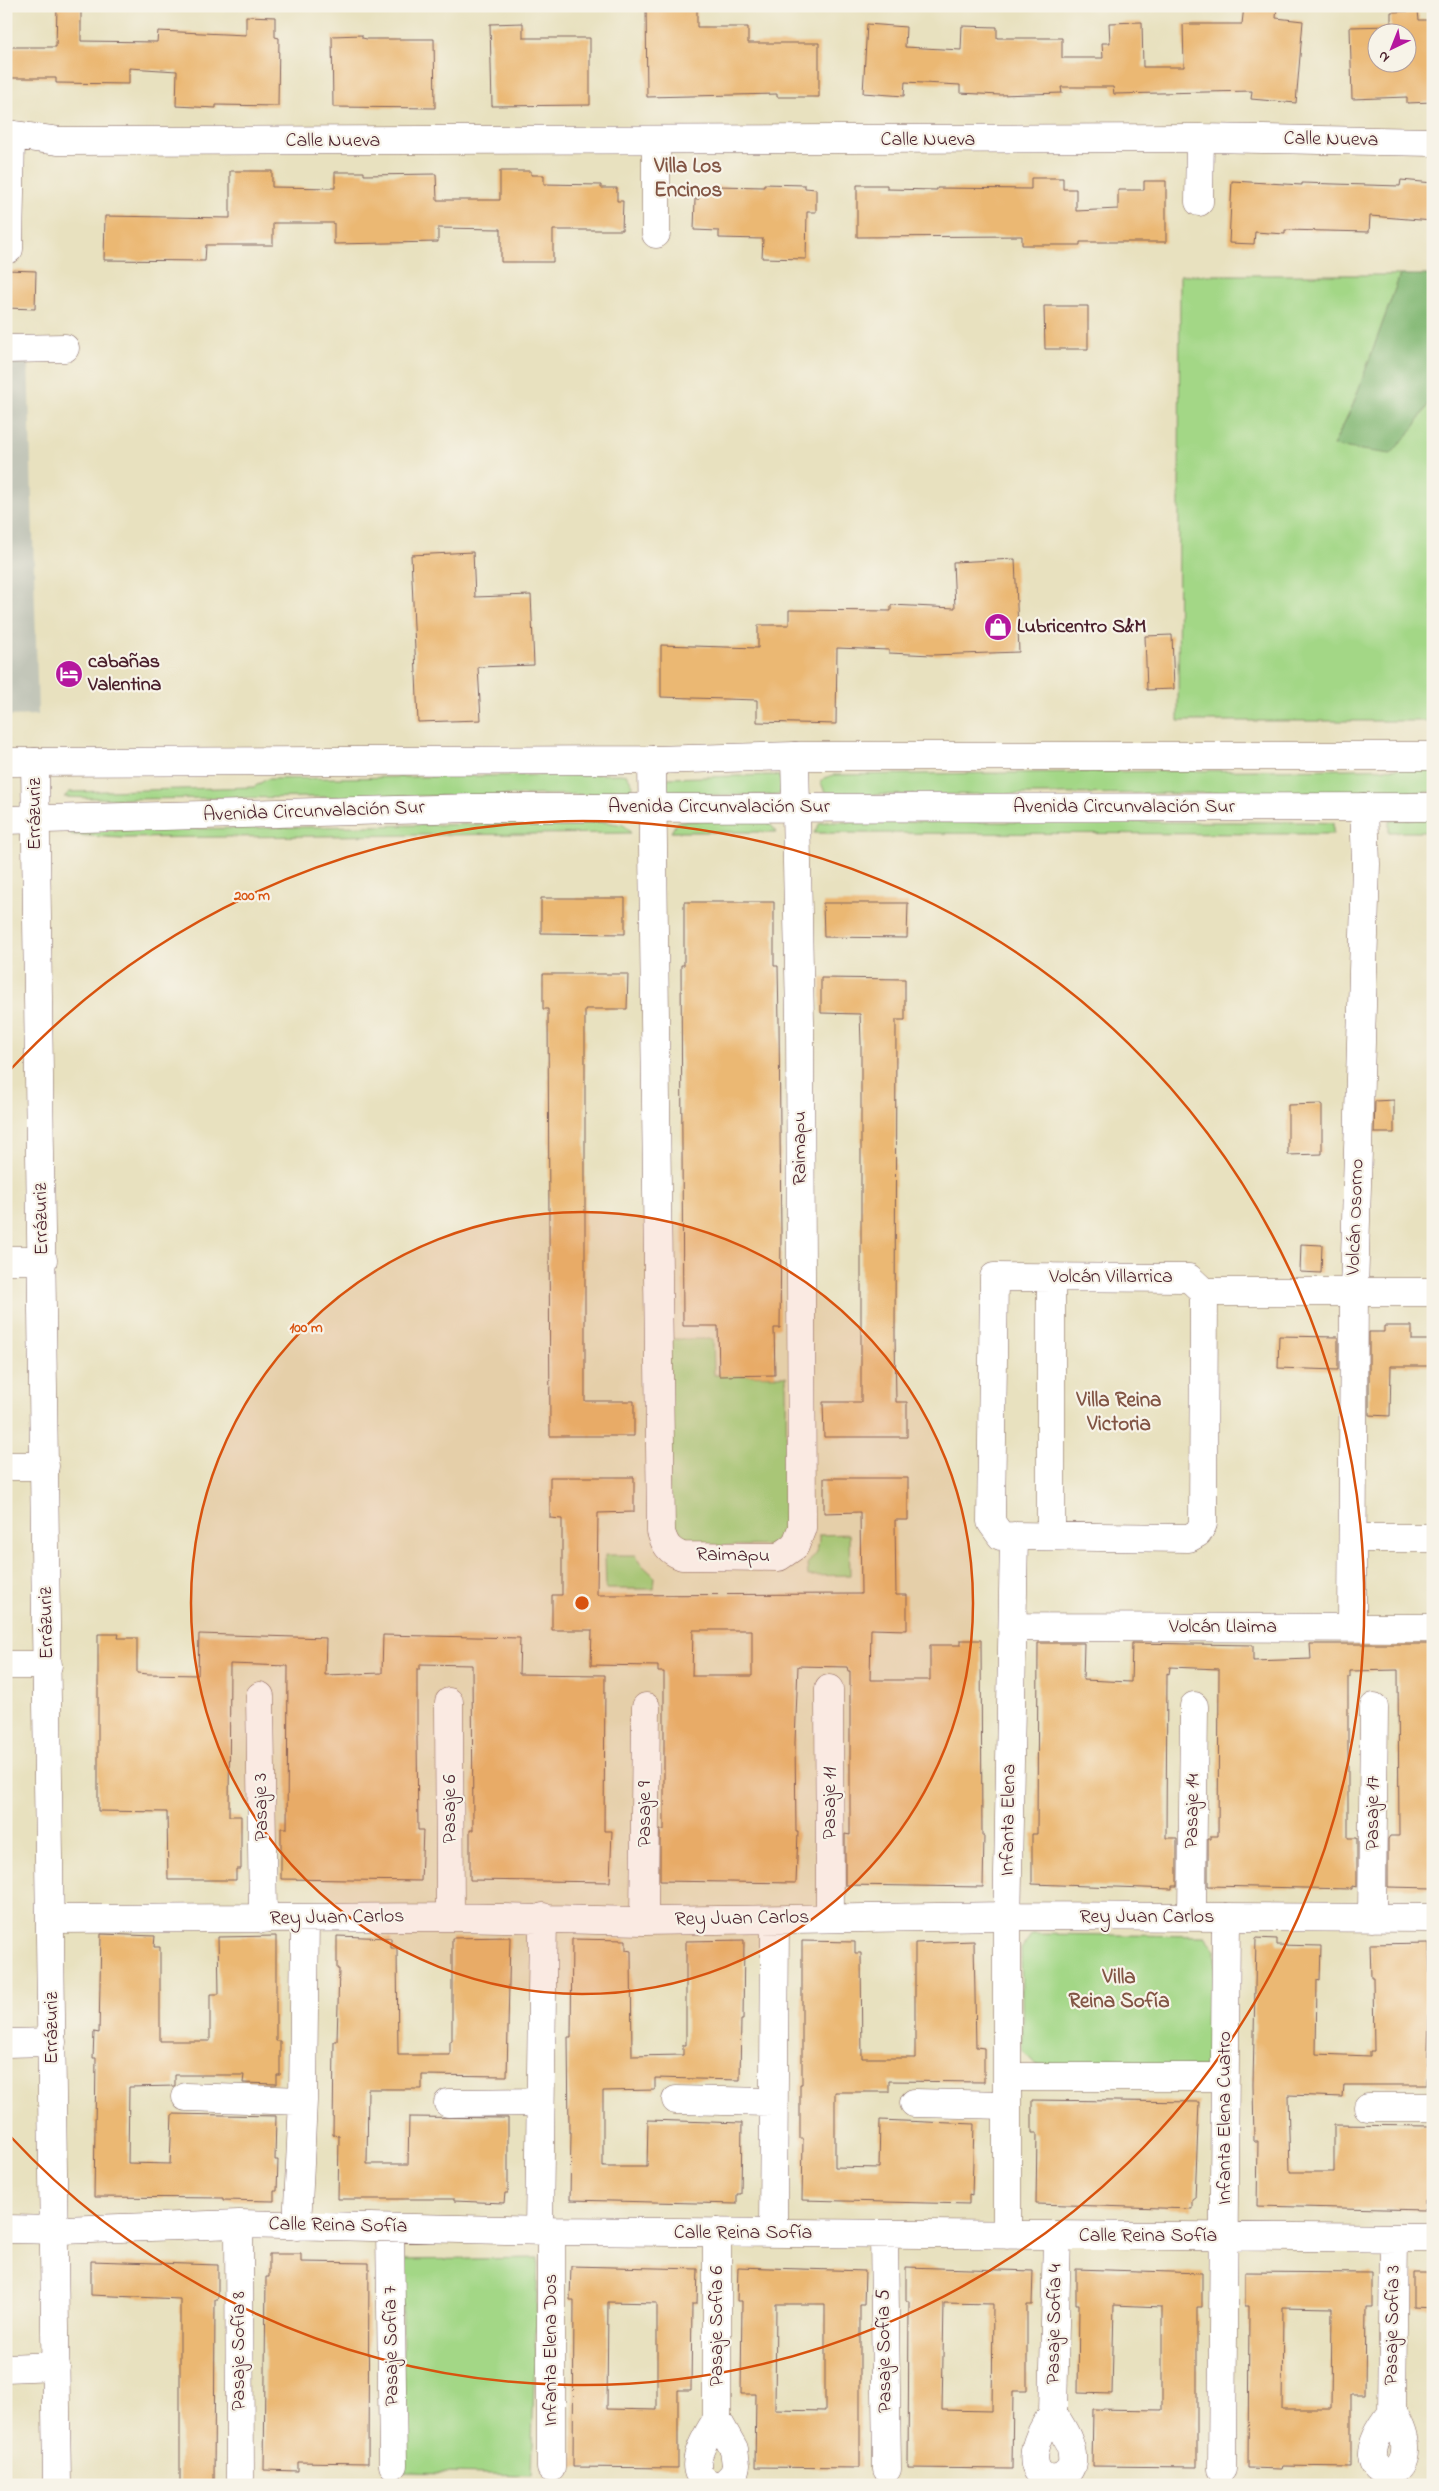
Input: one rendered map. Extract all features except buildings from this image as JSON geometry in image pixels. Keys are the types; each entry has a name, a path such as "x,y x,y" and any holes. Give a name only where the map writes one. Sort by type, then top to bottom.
{"street":[{"name":"Calle Nueva","path":"9,249 9,135 59,141 656,141 1200,138 1433,142"},
{"path":"1199,202 1200,138"},
{"path":"656,141 656,234"},
{"path":"6,349 65,348"},
{"path":"6,762 652,760 795,756 1433,756"},
{"name":"Raimapu","path":"652,760 661,1532 665,1544 672,1552 682,1556 780,1557 795,1546 802,1528 795,756"},
{"name":"Errázuriz","path":"35,762 52,1919 57,2485"},
{"name":"Volcán Osorno","path":"1352,1628 1354,1292 1366,864 1364,807"},
{"name":"Avenida Circunvalación Sur","path":"6,820 474,808 1433,808"},
{"path":"6,1260 43,1260"},
{"name":"Volcán Villarrica","path":"1014,1536 1001,1536 991,1522 994,1277 1189,1278 1204,1292"},
{"path":"1051,1277 1051,1536"},
{"path":"1014,1536 1188,1538 1198,1533 1204,1524 1204,1292 1433,1292"},
{"path":"6,1466 45,1466"},
{"name":"Infanta Elena","path":"1007,2235 1007,1916 1014,1628 1014,1536"},
{"path":"1353,1538 1433,1538"},
{"name":"Volcán Llaima","path":"1014,1628 1433,1628"},
{"path":"6,1665 48,1665"},
{"name":"Pasaje 11","path":"829,1690 830,1918"},
{"name":"Pasaje 3","path":"260,1696 263,1919"},
{"name":"Pasaje 6","path":"449,1702 450,1917"},
{"name":"Pasaje 14","path":"1192,1917 1194,1706"},
{"name":"Pasaje 9","path":"644,1921 646,1707"},
{"name":"Pasaje 17","path":"1372,1918 1374,1708"},
{"name":"Rey Juan Carlos","path":"52,1919 543,1917 644,1921 1007,1916 1433,1918"},
{"name":"Infanta Elena Dos","path":"543,1917 540,2102 551,2468"},
{"name":"Infanta Elena Cuatro","path":"1222,2469 1226,1917"},
{"path":"296,2226 303,2101 305,1918"},
{"path":"773,2233 775,1920"},
{"path":"6,2043 52,2042"},
{"path":"1007,2077 1225,2077"},
{"path":"186,2097 303,2101"},
{"path":"676,2100 773,2102"},
{"path":"448,2102 540,2102"},
{"path":"914,2103 1007,2104"},
{"path":"1368,2107 1433,2107"},
{"name":"Calle Reina Sofía","path":"6,2229 54,2230 239,2224 545,2231 1433,2238"},
{"name":"Pasaje Sofía 8","path":"239,2224 240,2477"},
{"name":"Pasaje Sofía 7","path":"390,2228 393,2465"},
{"name":"Pasaje Sofía 6","path":"716,2232 717,2419 699,2449 697,2464 699,2474 708,2483 717,2485"},
{"name":"Pasaje Sofía 5","path":"884,2234 887,2469"},
{"name":"Pasaje Sofía 4","path":"1053,2413 1057,2235"},
{"name":"Pasaje Sofía 3","path":"1392,2413 1394,2238"},
{"path":"6,2368 56,2366"}],"shaded area":[{"path":"6,355 28,355 38,715 6,716"}],"green space":[{"path":"1180,275 1400,275 1353,405 1333,446 1415,426 1433,396 1433,721 1178,721"},
{"path":"1400,275 1433,275 1433,396 1415,426 1391,454 1333,446 1353,405"},
{"path":"1433,768 1433,792 832,795 825,792 821,783 824,778 833,775"},
{"path":"627,775 633,785 630,791 624,794 122,799 64,797 69,792 254,787 267,779"},
{"path":"779,776 785,786 782,793 777,795 667,795 664,793 663,780 668,778"},
{"path":"1428,818 1427,832 1389,832 1389,821"},
{"path":"751,820 770,824 777,832 671,832 677,822 683,821"},
{"path":"605,822 624,825 631,833 123,838 72,835 68,831"},
{"path":"1307,822 1333,823 1333,834 814,833 820,823"},
{"path":"668,1339 713,1339 714,1375 786,1376 787,1521 782,1537 770,1546 680,1545 668,1530"},
{"path":"849,1534 850,1575 808,1576 807,1564 817,1551 819,1535"},
{"path":"605,1555 636,1555 639,1562 655,1577 654,1589 606,1589"},
{"path":"1032,1934 1205,1936 1215,1948 1216,2053 1205,2068 1036,2065 1023,2051 1021,1949"},
{"path":"538,2258 531,2475 402,2472 403,2260"}],"place":[{"name":"Lubricentro S&M","path":"998,627"},
{"name":"cabañas Valentina","path":"69,674"}],"district":[{"name":"Villa Los Encinos","path":"688,179"},
{"name":"Villa Reina Victoria","path":"1119,1413"},
{"name":"Villa Reina Sofía","path":"1119,1990"}]}
